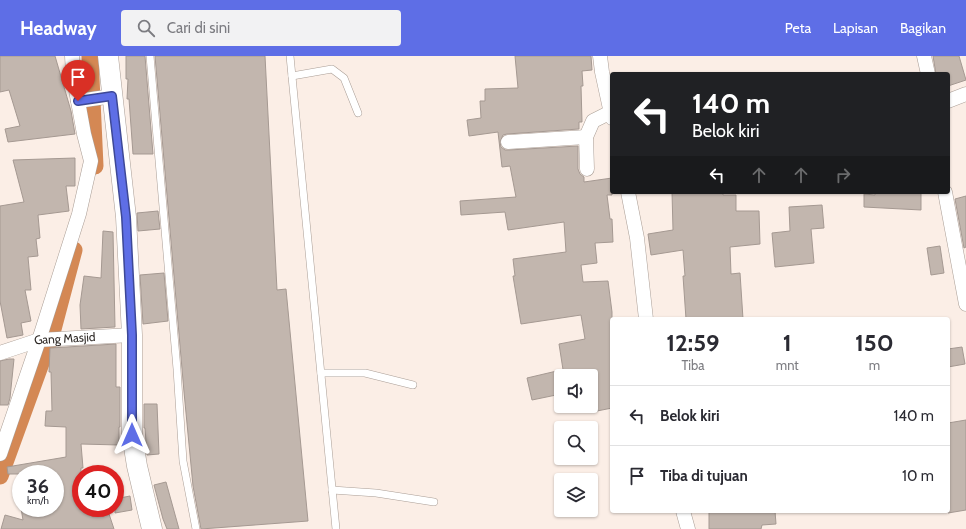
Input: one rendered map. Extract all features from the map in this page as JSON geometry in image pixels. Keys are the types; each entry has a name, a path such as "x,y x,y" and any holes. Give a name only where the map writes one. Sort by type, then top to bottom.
{"street":[{"path":"0,454 41,340 79,214 91,161 84,134 82,100 74,74 72,56"},
{"path":"108,56 107,97 126,217 132,335 132,435 136,466 152,529"},
{"path":"600,56 610,110"},
{"path":"924,56 928,72"},
{"path":"950,100 966,94"},
{"path":"82,100 107,97"},
{"path":"587,169 586,137 593,121 610,115"},
{"path":"508,142 586,137"},
{"path":"628,194 637,238 646,317"},
{"path":"946,194 966,304"},
{"name":"Gang Masjid","path":"0,353 41,340 132,335"},
{"path":"684,513 688,529"}],"lane":[{"path":"150,56 183,461 196,529"},
{"path":"290,56 336,529"},
{"path":"292,76 332,69 344,78 358,113"},
{"path":"321,373 365,373 413,385"},
{"path":"332,490 376,493 434,502"}],"building":[{"path":"0,56 55,56 71,111 75,134 8,142 5,129 20,126 9,90 0,92"},
{"path":"126,56 145,56 153,154 133,154 129,99 127,99 128,79 126,79"},
{"path":"155,56 265,56 277,290 286,289 308,521 201,529 193,486"},
{"path":"515,56 591,56 592,70 582,71 582,122 579,122 579,129 507,134 503,135 500,142 501,147 505,150 578,146 578,169 580,174 584,177 584,182 610,178 610,194 612,195 607,195 610,219 612,219 613,242 595,243 597,263 581,265 583,282 608,281 612,312 612,317 610,317 610,408 598,411 598,369 563,369 559,344 585,339 581,315 521,324 513,276 515,276 513,259 566,252 564,222 508,230 505,212 461,215 460,201 516,197 510,166 502,167 498,132 469,136 467,120 481,118 480,101 485,101 485,89 518,88"},
{"path":"933,56 959,56 966,80 950,85 950,72 936,72"},
{"path":"75,158 75,186 66,186 69,211 38,215 40,238 36,239 38,256 28,257 31,290 25,290 31,321 21,323 23,335 7,338 0,301 0,206 24,202 13,160"},
{"path":"672,194 736,195 736,211 759,211 760,244 730,247 731,274 740,273 743,317 686,317 683,250 651,255 648,234 673,230"},
{"path":"864,194 921,194 921,210 864,207"},
{"path":"966,196 966,247 964,248 955,199"},
{"path":"822,205 824,228 811,229 814,263 775,267 772,233 790,231 789,207"},
{"path":"158,211 160,229 138,231 137,213"},
{"path":"103,231 113,232 115,327 81,329 80,305 84,276 101,278"},
{"path":"940,246 944,273 931,275 927,248"},
{"path":"164,273 168,321 143,324 140,275"},
{"path":"116,344 116,387 120,387 119,445 81,444 83,465 72,465 72,517 110,517 114,529 1,529 5,515 23,520 22,517 64,517 64,465 19,465 66,457 66,427 45,426 46,411 52,411 51,372 49,372 50,348"},
{"path":"962,347 965,364 950,367 950,349"},
{"path":"14,359 10,398 8,405 0,405 0,361"},
{"path":"554,372 554,395 532,400 527,378"},
{"path":"144,404 157,404 159,454 147,455 144,428"},
{"path":"966,420 966,510 950,513 950,423"},
{"path":"12,466 12,474 8,474 7,467"},
{"path":"166,482 179,529 167,529 163,519 154,485"},
{"path":"130,496 132,510 124,511 124,497"},
{"path":"709,513 775,513 776,524 762,525 761,529 709,529"}],"waterway":[{"path":"90,56 95,166"},
{"path":"0,476 52,333 74,250"}],"route":[{"path":"78,101 112,96 126,217 132,335 132,435"}]}
